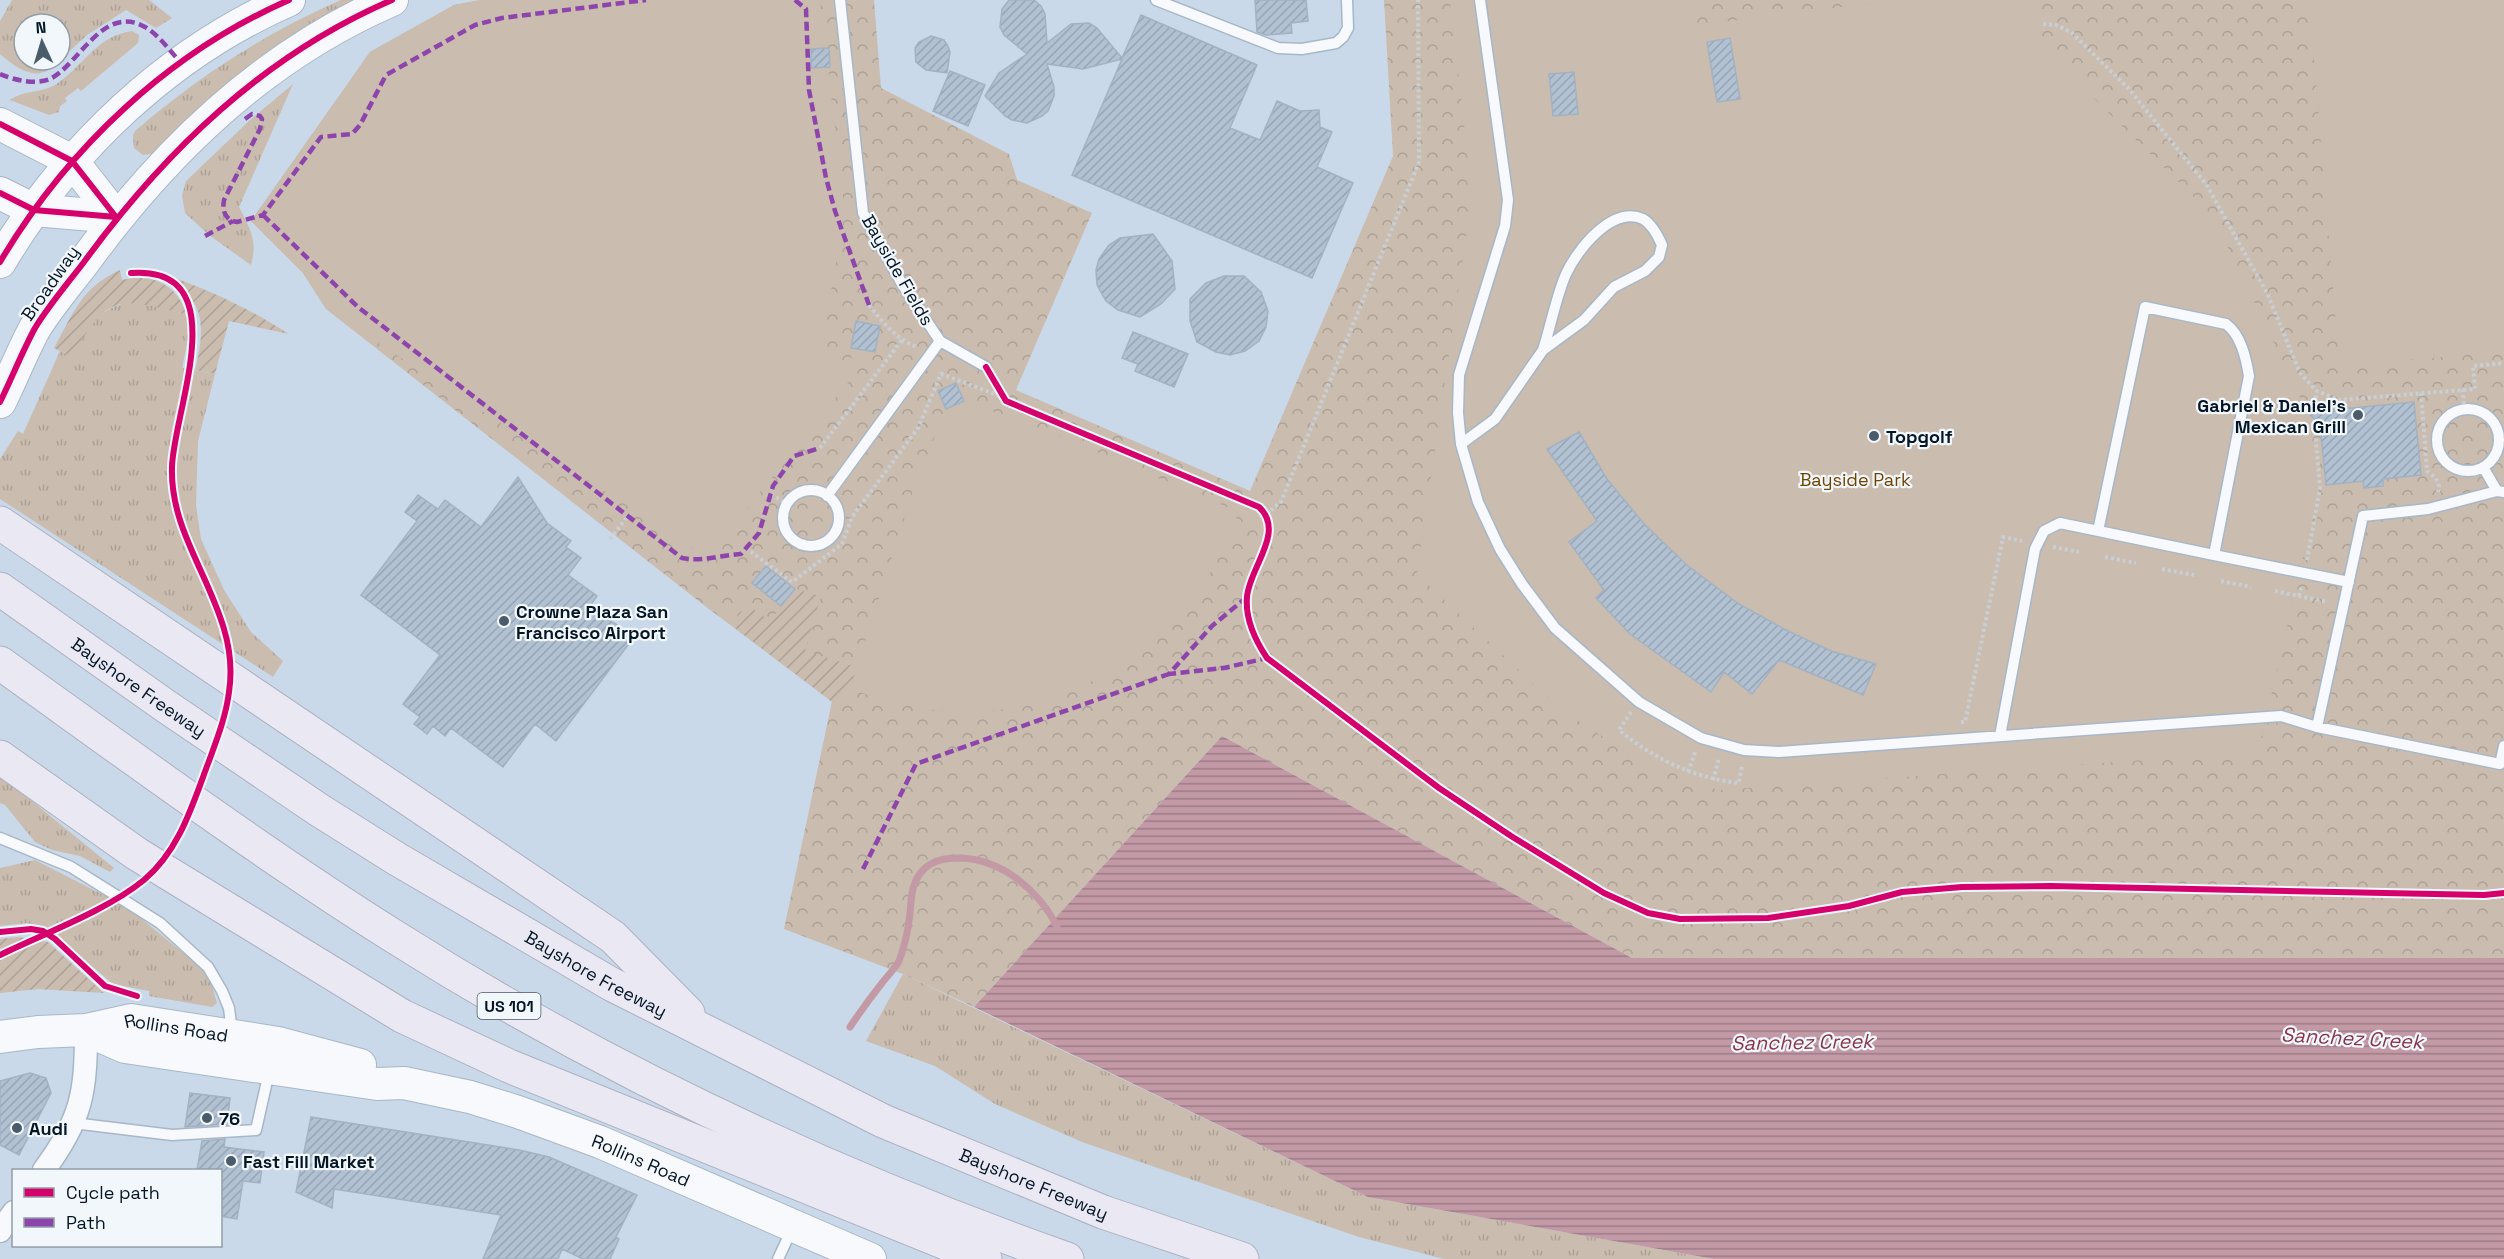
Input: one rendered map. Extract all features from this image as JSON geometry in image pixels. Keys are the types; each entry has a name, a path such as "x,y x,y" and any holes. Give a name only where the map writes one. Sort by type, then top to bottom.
{"highway":[{"path":"0,523 613,937 708,1034"},
{"name":"Bayshore Freeway","path":"0,589 232,752 368,840 611,984 883,1121 1103,1212 1242,1259"},
{"name":"US 101","path":"0,663 318,887 395,937 551,1030 716,1114 799,1152 884,1189 1067,1259"},
{"path":"0,757 137,854 402,1016 470,1048 985,1259"}],"main road":[{"path":"0,262 34,210 72,161 111,121 181,63 238,26 289,0"},
{"name":"Broadway","path":"0,402 36,327 116,217 190,136 260,77 326,34 392,0"},
{"path":"0,124 72,161 116,217"},
{"path":"0,193 34,210 116,217"},
{"name":"Rollins Road","path":"0,1037 46,1031 86,1030 131,1020 278,1043 382,1071 405,1083"},
{"name":"Rollins Road","path":"86,1030 125,1047 377,1084 405,1083 470,1097 517,1117 600,1142 870,1259"}],"street":[{"path":"45,1169 73,1123 82,1099 86,1074 86,1030"},
{"path":"0,1231 12,1215"}],"lane":[{"name":"Bayside Fields","path":"840,0 863,213 902,284 940,341 986,367"},
{"path":"1156,0 1278,48 1302,49 1336,43 1343,37 1348,28 1347,0"},
{"path":"1480,0 1508,200 1505,226 1460,375 1458,413 1461,444 1478,502 1500,549 1522,584 1555,628 1639,702 1701,738 1744,750 1779,752 2281,716 2317,727 2500,764 2504,746"},
{"path":"1461,444 1495,419 1543,350 1566,274 1582,250 1603,225 1626,217 1643,219 1656,232 1662,245 1659,257 1646,272 1614,287 1584,320 1543,350"},
{"path":"2098,531 2145,307 2226,324 2234,330 2246,360 2249,376 2214,555"},
{"path":"827,496 940,341"},
{"path":"2464,409 2475,409 2485,413 2493,421 2502,437 2498,451 2492,460 2473,471 2454,467 2446,462 2437,444 2441,425 2455,412 2464,409"},
{"path":"2317,727 2363,516 2428,509 2501,492 2483,467"},
{"path":"816,491 827,496 836,506 838,523 829,539 814,546 795,542 787,532 783,521 787,504 802,492 816,491"},
{"path":"2000,736 2035,549 2044,531 2060,523 2349,582"},
{"path":"0,838 71,867 160,922 208,967 229,1008 233,1036"},
{"path":"73,1123 172,1135 256,1130 270,1069"},
{"path":"778,1259 794,1227"}],"path":[{"path":"1259,507 1267,518 1281,501 1419,162 1418,0"},
{"path":"2043,24 2071,32 2128,88 2206,184 2267,293 2300,373 2317,392 2339,400 2475,388 2474,366 2504,363"},
{"path":"869,305 883,324 902,340 919,348"},
{"path":"820,448 902,340"},
{"path":"986,367 1004,399"},
{"path":"746,549 792,582 842,544 852,517 918,428 941,374 1004,399"},
{"path":"2463,389 2464,409"},
{"path":"2313,410 2317,392"},
{"path":"2421,393 2427,471 2436,478 2439,486 2437,495 2428,500 2428,509"},
{"path":"2299,596 2320,488 2314,418"},
{"path":"771,494 787,504"},
{"path":"610,539 627,517"},
{"path":"1954,723 1965,722 2003,537 2023,541"},
{"path":"2048,546 2079,552"},
{"path":"2105,557 2136,564"},
{"path":"2162,569 2194,575"},
{"path":"2222,581 2251,587"},
{"path":"2275,591 2344,605"},
{"path":"1639,702 1619,730 1648,751 1688,772 1713,780 1739,783"},
{"path":"1713,780 1724,744"},
{"path":"1688,772 1697,749"}],"green space":[{"path":"12,0 149,0 172,18 156,28 126,10 87,35 72,49 72,12 12,12 12,63 0,54 0,21"},
{"path":"341,0 367,0 158,153 143,155 134,148 135,131 183,92 259,42"},
{"name":"Bayside Park","path":"480,0 874,0 881,88 1009,154 1017,180 1092,213 1016,390 1250,491 1393,156 1384,0 2504,0 2504,958 1632,958 1222,736 974,1007 903,974 784,929 832,701 705,606 326,309 303,273 251,221 370,52 454,5"},
{"path":"480,0 820,0 845,213 821,347 828,365 851,357 862,365 716,547 695,550 326,309 303,273 251,221 370,52 454,5"},
{"name":"Topgolf","path":"1450,0 1694,0 1697,25 1898,0 2036,0 2043,48 2212,215 2299,394 2322,477 2258,752 1718,790 1635,758 1560,709 1417,574 1472,196"},
{"path":"2309,0 2504,0 2504,352 2346,365 2339,360"},
{"path":"132,31 139,35 138,43 81,91 78,88 65,98 67,101 60,106 59,112 49,115 10,100 55,85 99,46 120,34"},
{"path":"293,84 239,207 253,241 251,265 209,235 185,213 182,195 186,181 249,121"},
{"path":"120,270 122,280 144,278 163,284 177,296 187,315 146,305 130,303 118,305 106,311 95,321 72,358 54,348 73,312 87,293"},
{"path":"169,276 230,301 289,334 229,321 215,374 195,370 200,342 200,318 190,296"},
{"path":"128,302 144,303 187,315 190,330 182,368 215,374 198,441 196,505 201,539 224,590 251,632 283,661 273,677 0,499 0,459 18,431 23,434 60,351 72,357 87,330 99,316 107,310"},
{"path":"964,401 1042,429 1239,512 1200,590 1180,616 1156,640 1128,661 1065,693 999,710 966,712 907,705 850,689 915,485 946,409"},
{"path":"795,589 821,596 805,651 857,667 850,689 832,702 731,625 747,605 770,621"},
{"path":"0,775 114,868 110,872 80,856 52,850 35,842 5,805 0,803"},
{"path":"35,860 127,907 204,970 211,982 217,1003 212,1007 149,996 149,991 113,984 46,927 27,923 0,926 0,868"},
{"path":"18,937 48,942 104,993 38,989 0,993 0,939"},
{"path":"903,974 1368,1197 1714,1259 1444,1259 1359,1237 1082,1142 995,1104 935,1066 866,1041"}],"water":[{"path":"1222,736 1632,958 2504,958 2504,1259 1714,1259 1368,1197 974,1007"}],"building":[{"path":"1009,0 1034,0 1041,6 1045,14 1047,43 1071,24 1089,23 1097,28 1122,58 1141,15 1257,65 1230,128 1260,140 1277,101 1300,111 1319,110 1320,127 1332,132 1317,167 1353,183 1312,278 1072,175 1122,59 1083,69 1047,64 1054,87 1054,96 1048,111 1027,123 1005,116 985,96 999,73 1027,54 1004,35 1000,27 1002,9"},
{"path":"1255,0 1306,0 1308,21 1291,23 1292,33 1266,35 1257,32"},
{"path":"931,36 944,40 948,46 950,52 947,73 926,70 916,62 915,48 919,42"},
{"path":"1730,38 1740,99 1717,102 1707,42"},
{"path":"829,48 830,67 811,68 811,49"},
{"path":"950,71 985,85 968,126 933,111"},
{"path":"1574,72 1578,114 1553,116 1549,74"},
{"path":"1153,234 1172,261 1175,289 1161,304 1140,317 1118,310 1106,301 1097,285 1096,270 1099,259 1109,245 1120,238"},
{"path":"1224,276 1244,276 1261,292 1268,311 1266,327 1259,341 1245,351 1230,355 1216,352 1197,342 1190,321 1190,299 1206,283"},
{"path":"856,321 880,326 875,352 851,348"},
{"path":"1133,332 1188,354 1174,387 1135,371 1138,364 1122,358"},
{"path":"956,383 964,401 946,409 938,391"},
{"path":"2321,401 2331,410 2414,402 2421,475 2383,479 2383,486 2364,488 2363,481 2326,485 2320,424 2309,414"},
{"path":"1579,432 1607,479 1645,525 1688,566 1739,604 1786,630 1831,651 1876,664 1863,695 1779,660 1752,694 1724,672 1711,692 1630,634 1596,598 1604,590 1569,542 1597,521 1547,449"},
{"name":"Crowne Plaza San Francisco Airport","path":"518,477 547,523 571,541 566,547 581,558 568,575 597,596 590,606 634,637 556,741 535,724 503,767 451,728 445,736 433,726 427,734 414,724 420,717 403,704 440,655 361,595 417,521 405,512 418,495 438,509 445,500 481,527"},
{"path":"766,566 795,589 781,606 752,583"},
{"name":"Audi","path":"30,1073 46,1078 51,1093 19,1155 0,1145 0,1081"},
{"path":"190,1093 230,1098 227,1124 185,1127"},
{"path":"311,1117 519,1150 549,1157 637,1195 616,1237 619,1239 610,1259 583,1259 562,1249 558,1259 483,1259 501,1215 334,1189 332,1208 296,1192"},
{"name":"Fast Fill Market","path":"225,1139 224,1147 264,1152 260,1183 243,1181 237,1219 222,1216 222,1169 197,1169 202,1141"}],"waterway":[{"name":"Sanchez Creek","path":"850,1027 899,961 908,930 915,882 923,870 936,861 961,858 976,860 1005,871 1018,879 1040,900 1057,926"}],"marked path":[{"path":"245,119 252,114 262,119 260,129 224,200 225,214 237,222 263,215 321,137 352,134 360,125 386,75 475,25 502,18 646,0"},
{"path":"795,0 806,9 809,90 826,178 835,211 869,305"},
{"path":"0,74 25,81 38,82 50,79 61,72 104,29 117,23 130,22 150,30 181,63"},
{"path":"263,215 358,307 682,558 704,559 741,554 759,533 773,486 794,456 820,448"},
{"path":"205,236 233,221"},
{"path":"1247,597 1212,626 1169,674 1224,668 1267,658"},
{"path":"863,869 916,764 1169,674"}],"cycle path":[{"path":"0,262 56,181 124,108 202,47 289,0"},
{"path":"0,402 30,337 46,311 115,221 183,145 220,110 301,49 345,22 392,0"},
{"path":"0,124 72,161 116,217"},
{"path":"0,193 34,210 116,217"},
{"path":"0,955 112,902 144,880 156,868 176,840 191,809 218,736 228,701 230,669 226,637 217,608 183,530 173,489 172,467 175,443 192,346 191,316 183,292 164,277 131,273"},
{"path":"986,367 1006,401 1259,507 1266,517 1269,528 1268,539 1249,586 1247,605 1252,629 1267,658 1439,788 1511,836 1604,893 1648,913 1680,919 1768,918 1849,906 1902,892 1962,887 2051,886 2484,895 2504,893"},
{"path":"0,932 31,929 43,931 55,939 105,986 137,996"}],"place":[{"name":"Gabriel & Daniel's Mexican Grill","path":"2358,415"},
{"name":"Topgolf","path":"1874,436"},
{"name":"Crowne Plaza San Francisco Airport","path":"504,621"},
{"name":"76","path":"207,1118"},
{"name":"Audi","path":"17,1128"},
{"name":"Fast Fill Market","path":"231,1161"}]}
